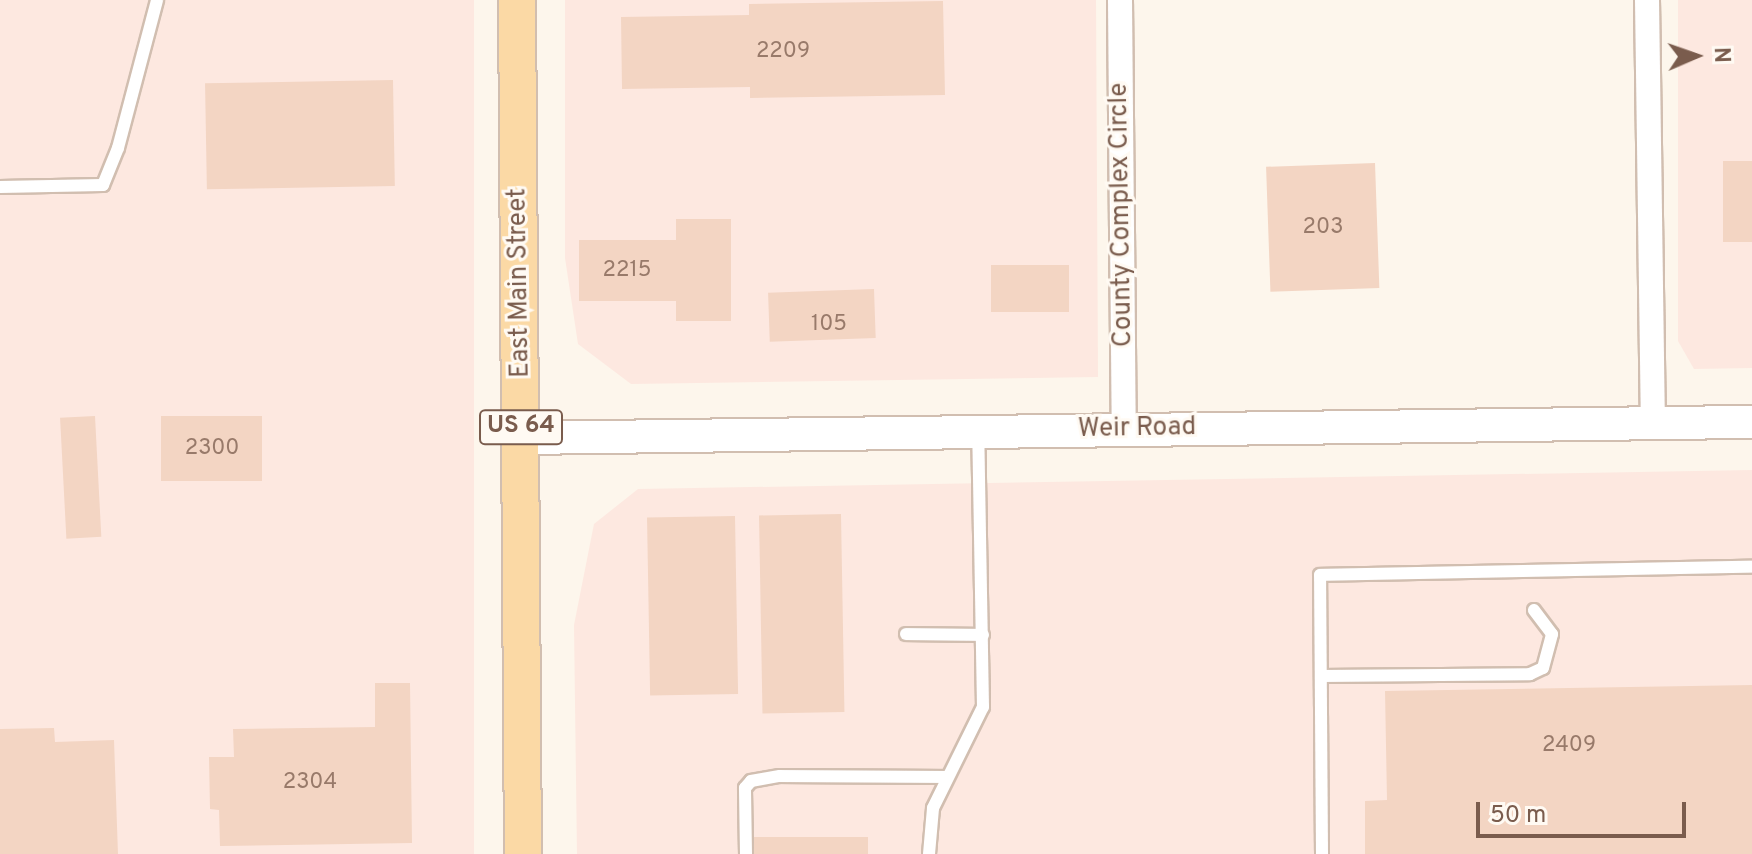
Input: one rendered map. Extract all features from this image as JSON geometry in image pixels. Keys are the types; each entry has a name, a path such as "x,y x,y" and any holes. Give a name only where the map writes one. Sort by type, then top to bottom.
{"main road":[{"name":"East Main Street","path":"517,0 523,854"},
{"name":"Weir Road","path":"522,438 1752,422"}],"street":[{"name":"County Complex Circle","path":"1120,0 1124,430"},
{"path":"1647,0 1653,423"}],"lane":[{"path":"0,187 103,185 157,0"},
{"path":"929,854 933,808 983,707 978,431"},
{"path":"1322,854 1320,575 1752,567"},
{"path":"1321,676 1530,674 1543,668 1552,634 1534,610"},
{"path":"906,634 983,635"},
{"path":"746,854 745,788 751,781 780,776 946,777"}],"shaded area":[{"path":"0,0 474,0 474,854 0,854"},
{"path":"565,0 1096,0 1098,377 631,384 578,344 565,258"},
{"path":"1678,0 1752,0 1752,368 1694,369 1678,341"},
{"path":"1752,470 1752,854 577,854 574,625 594,524 638,489"}],"building":[{"path":"943,1 945,95 750,98 750,87 622,89 621,17 749,15 749,4"},
{"path":"393,80 395,186 207,189 205,83"},
{"path":"1723,161 1752,161 1752,242 1723,242"},
{"path":"1375,163 1379,288 1270,292 1266,167"},
{"path":"676,219 731,219 731,321 676,321 676,301 579,301 579,240 676,240"},
{"path":"991,265 1069,265 1069,312 991,312"},
{"path":"874,289 876,338 770,342 768,293"},
{"path":"95,416 101,537 66,539 60,418"},
{"path":"161,416 262,416 262,481 161,481"},
{"path":"841,514 844,712 762,713 759,515"},
{"path":"735,516 738,694 650,696 647,518"},
{"path":"375,683 410,683 412,843 220,846 219,810 210,809 209,757 234,757 233,729 375,727"},
{"path":"1752,685 1752,854 1365,854 1365,801 1387,800 1385,691"},
{"path":"54,728 55,742 114,740 118,854 0,854 0,729"},
{"path":"754,837 868,837 868,854 754,854"}]}
